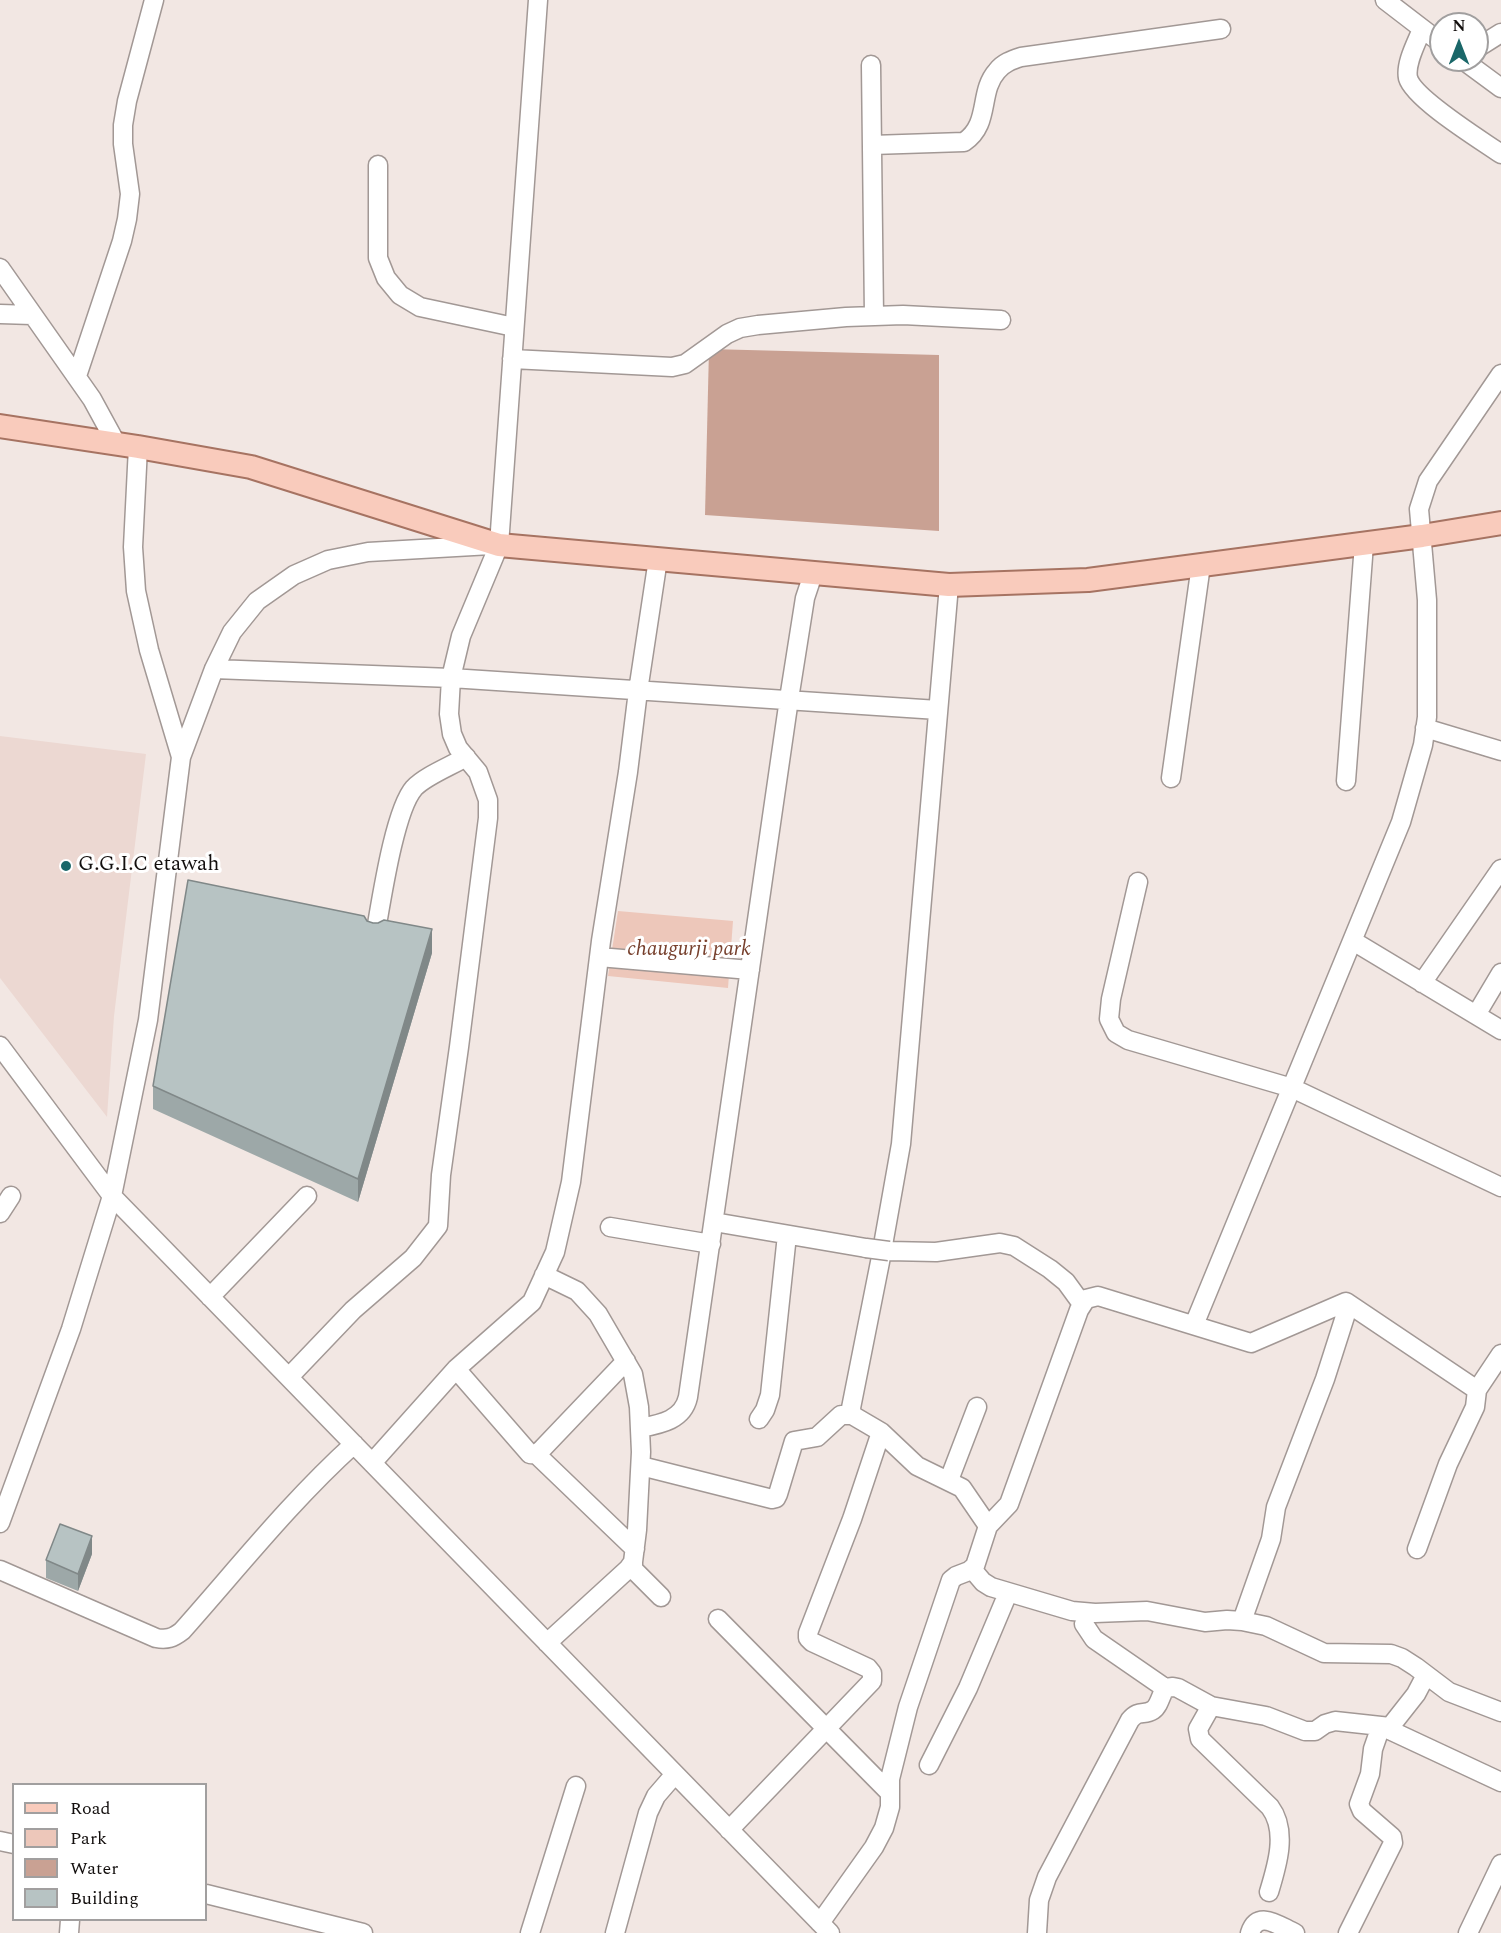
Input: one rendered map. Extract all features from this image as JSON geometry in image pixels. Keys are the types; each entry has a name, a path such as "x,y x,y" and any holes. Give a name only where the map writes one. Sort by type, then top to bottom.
{"main road":[{"path":"0,426 251,467 499,545 948,585 1088,580 1422,536 1501,523"}],"street":[{"path":"76,376 122,241 127,219 130,194 123,144 123,125 127,100 154,0"},
{"path":"289,1377 353,1310 413,1258 438,1226 441,1175 488,818 488,800 478,772 458,748 452,734 449,714 451,678 460,636 499,545 538,0"},
{"path":"1385,0 1429,34"},
{"path":"872,145 964,142 973,136 980,124 990,81 996,72 1006,63 1021,57 1221,29"},
{"path":"1422,29 1409,64 1408,76 1412,86 1424,99 1501,154"},
{"path":"871,64 874,316"},
{"path":"1479,72 1501,88"},
{"path":"378,165 378,258 386,278 400,295 420,306 514,327"},
{"path":"0,268 127,445 136,591 150,650 181,757"},
{"path":"0,314 32,315"},
{"path":"512,359 672,367 685,364 716,341 740,328 792,321 903,315 1001,320"},
{"path":"1194,1325 1401,822 1423,744 1425,728 1427,600 1419,509 1428,481 1501,374"},
{"path":"1346,781 1364,543"},
{"path":"0,1523 71,1329 112,1196 148,1020 181,757 214,669 232,632 257,601 294,575 328,560 369,552 499,545"},
{"path":"372,1462 456,1369 532,1302 555,1252 571,1182 599,957 658,560"},
{"path":"1171,778 1201,565"},
{"path":"640,1428 665,1422 680,1413 686,1404 789,699 805,598 813,574"},
{"path":"852,1415 851,1408 901,1144 948,585"},
{"path":"214,669 451,678 938,710"},
{"path":"1425,728 1501,751"},
{"path":"375,936 388,866 407,799 421,782 466,757"},
{"path":"1422,983 1501,869"},
{"path":"1138,882 1109,1019 1116,1033 1128,1040 1292,1088 1501,1187"},
{"path":"1353,941 1501,1030"},
{"path":"599,957 750,970"},
{"path":"1476,1015 1501,973"},
{"path":"0,1046 112,1196 825,1928 879,1837 889,1812 890,1779 908,1707 951,1580 956,1575 969,1571 978,1562 988,1526 1005,1509 1012,1498 1082,1304 1086,1299 1098,1296 1251,1343 1346,1302 1477,1390"},
{"path":"0,1213 11,1196"},
{"path":"210,1297 307,1196"},
{"path":"714,1222 889,1251 936,1252 1000,1243 1014,1246 1066,1282 1082,1304"},
{"path":"610,1227 711,1244"},
{"path":"759,1419 770,1395 787,1234"},
{"path":"544,1275 577,1291 598,1314 633,1374 639,1407 641,1466 633,1569 661,1597"},
{"path":"1242,1621 1271,1539 1276,1507 1325,1379 1349,1304"},
{"path":"1417,1549 1448,1464 1475,1407 1477,1390 1501,1354"},
{"path":"456,1369 530,1454 536,1454 626,1361"},
{"path":"949,1480 977,1407"},
{"path":"641,1466 771,1499 776,1498 794,1441 817,1437 841,1415 852,1415 881,1432 918,1466 949,1480 966,1492 988,1526"},
{"path":"729,1830 872,1681 872,1673 868,1668 812,1642 808,1638 808,1633 852,1519 881,1432"},
{"path":"0,1570 156,1638 174,1637 182,1631 334,1462 354,1444"},
{"path":"536,1454 634,1556"},
{"path":"547,1643 628,1569 634,1556"},
{"path":"969,1571 983,1582 1008,1593 1085,1613 1147,1611 1204,1622 1242,1621 1266,1626 1324,1653 1391,1654 1402,1658 1449,1692 1501,1712"},
{"path":"930,1765 964,1697 1008,1593"},
{"path":"718,1619 890,1793"},
{"path":"1084,1624 1094,1639 1165,1689"},
{"path":"1037,1933 1040,1900 1047,1877 1130,1720 1138,1713 1149,1712 1155,1708 1165,1689 1173,1687 1211,1706 1266,1716 1305,1731 1314,1731 1335,1721 1390,1727 1416,1694 1426,1675"},
{"path":"1211,1706 1198,1729 1200,1739 1270,1807 1278,1819 1278,1860 1269,1892"},
{"path":"1381,1726 1501,1782"},
{"path":"1348,1933 1393,1843 1392,1837 1362,1811 1359,1804 1370,1774 1373,1749 1381,1726"},
{"path":"615,1933 648,1813 656,1796 675,1774"},
{"path":"530,1933 576,1786"},
{"path":"1468,1933 1501,1864"},
{"path":"207,1894 363,1933"},
{"path":"1250,1933 1255,1923 1261,1920 1267,1920 1295,1933"}],"shaded area":[{"name":"G.G.I.C etawah","path":"0,736 146,754 114,1016 107,1117 0,978"}],"green space":[{"name":"chaugurji park","path":"618,911 733,921 728,988 608,976"}],"water":[{"path":"709,349 939,355 939,531 705,515"}],"building":[{"path":"188,880 364,916 367,921 373,923 384,920 432,929 358,1179 153,1086"},
{"path":"60,1524 92,1536 78,1574 46,1560"}],"place":[{"name":"G.G.I.C etawah","path":"66,866"}]}
